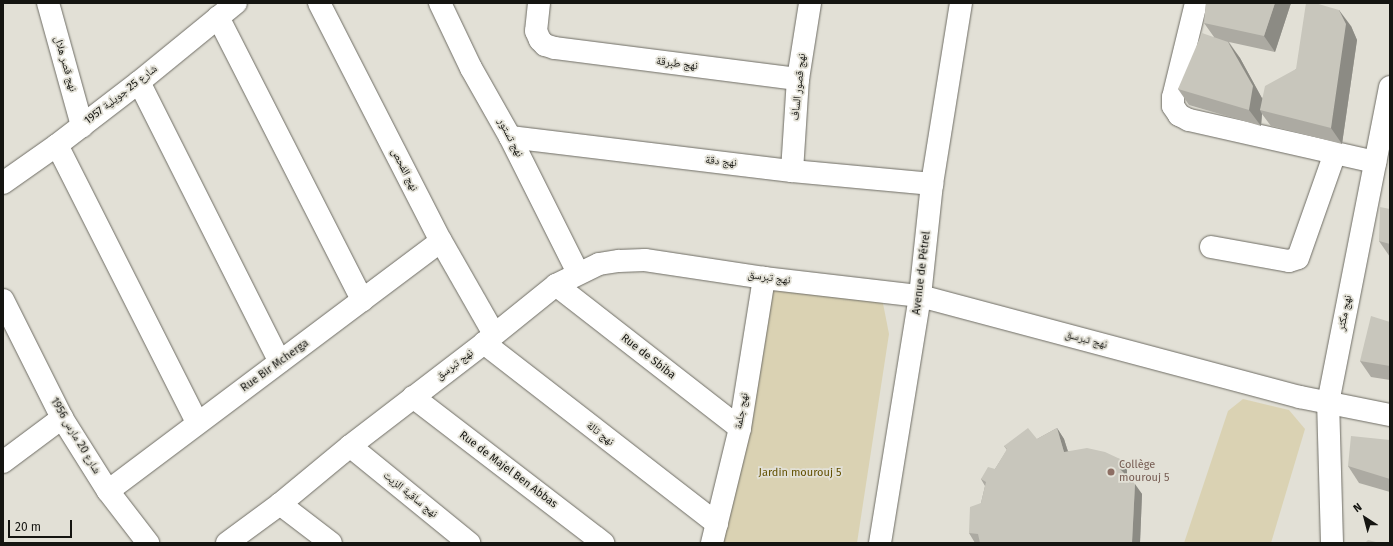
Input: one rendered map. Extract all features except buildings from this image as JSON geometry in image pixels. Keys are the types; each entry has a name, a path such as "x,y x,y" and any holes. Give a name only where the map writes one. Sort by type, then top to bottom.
{"street":[{"name":"نهج قصر هلال","path":"48,3 82,126"},
{"name":"شارع 25 جويلية 1957","path":"3,183 57,145 139,82 218,16 236,3"},
{"name":"نهج الفحص","path":"319,3 441,241 489,339"},
{"name":"نهج تستور","path":"440,3 471,68 510,137 578,273"},
{"name":"نهج طبرقة","path":"539,3 536,32 540,40 555,48 798,79"},
{"name":"نهج قصور الساف","path":"792,171 798,79 810,3"},
{"name":"Avenue de Pétrel","path":"880,543 920,296 932,184 961,3"},
{"path":"1196,3 1173,97 1173,106 1179,115 1190,120 1375,162"},
{"path":"218,16 362,300"},
{"path":"139,82 280,362"},
{"name":"نهج مكثر","path":"1332,543 1328,403 1390,87"},
{"name":"نهج دقة","path":"510,137 792,171 932,184"},
{"path":"57,145 197,422"},
{"path":"1211,247 1289,261 1298,258 1335,153"},
{"name":"Rue Bir Mcherga","path":"108,490 441,241"},
{"name":"نهج تبرسق","path":"227,543 280,504 350,446 489,339 556,285 599,264 619,260 645,260 764,278 920,296 1328,403 1390,415"},
{"name":"نهج جلمة","path":"714,533 740,428 764,278"},
{"name":"Rue de Sbiba","path":"556,285 740,428"},
{"name":"شارع 20 مارس 1956","path":"3,300 62,418 108,490 148,543"},
{"name":"نهج تالة","path":"489,339 714,533"},
{"name":"Rue de Majel Ben Abbas","path":"413,397 603,543"},
{"path":"3,462 62,418"},
{"name":"نهج ساقية الزيت","path":"350,446 469,543"},
{"path":"280,504 331,543"}],"green space":[{"name":"Jardin mourouj 5","path":"772,281 881,293 889,334 857,543 716,543"},
{"path":"1243,399 1289,410 1305,429 1271,543 1184,543 1228,411"}],"place":[{"name":"Collège mourouj 5","path":"1111,472"}]}
